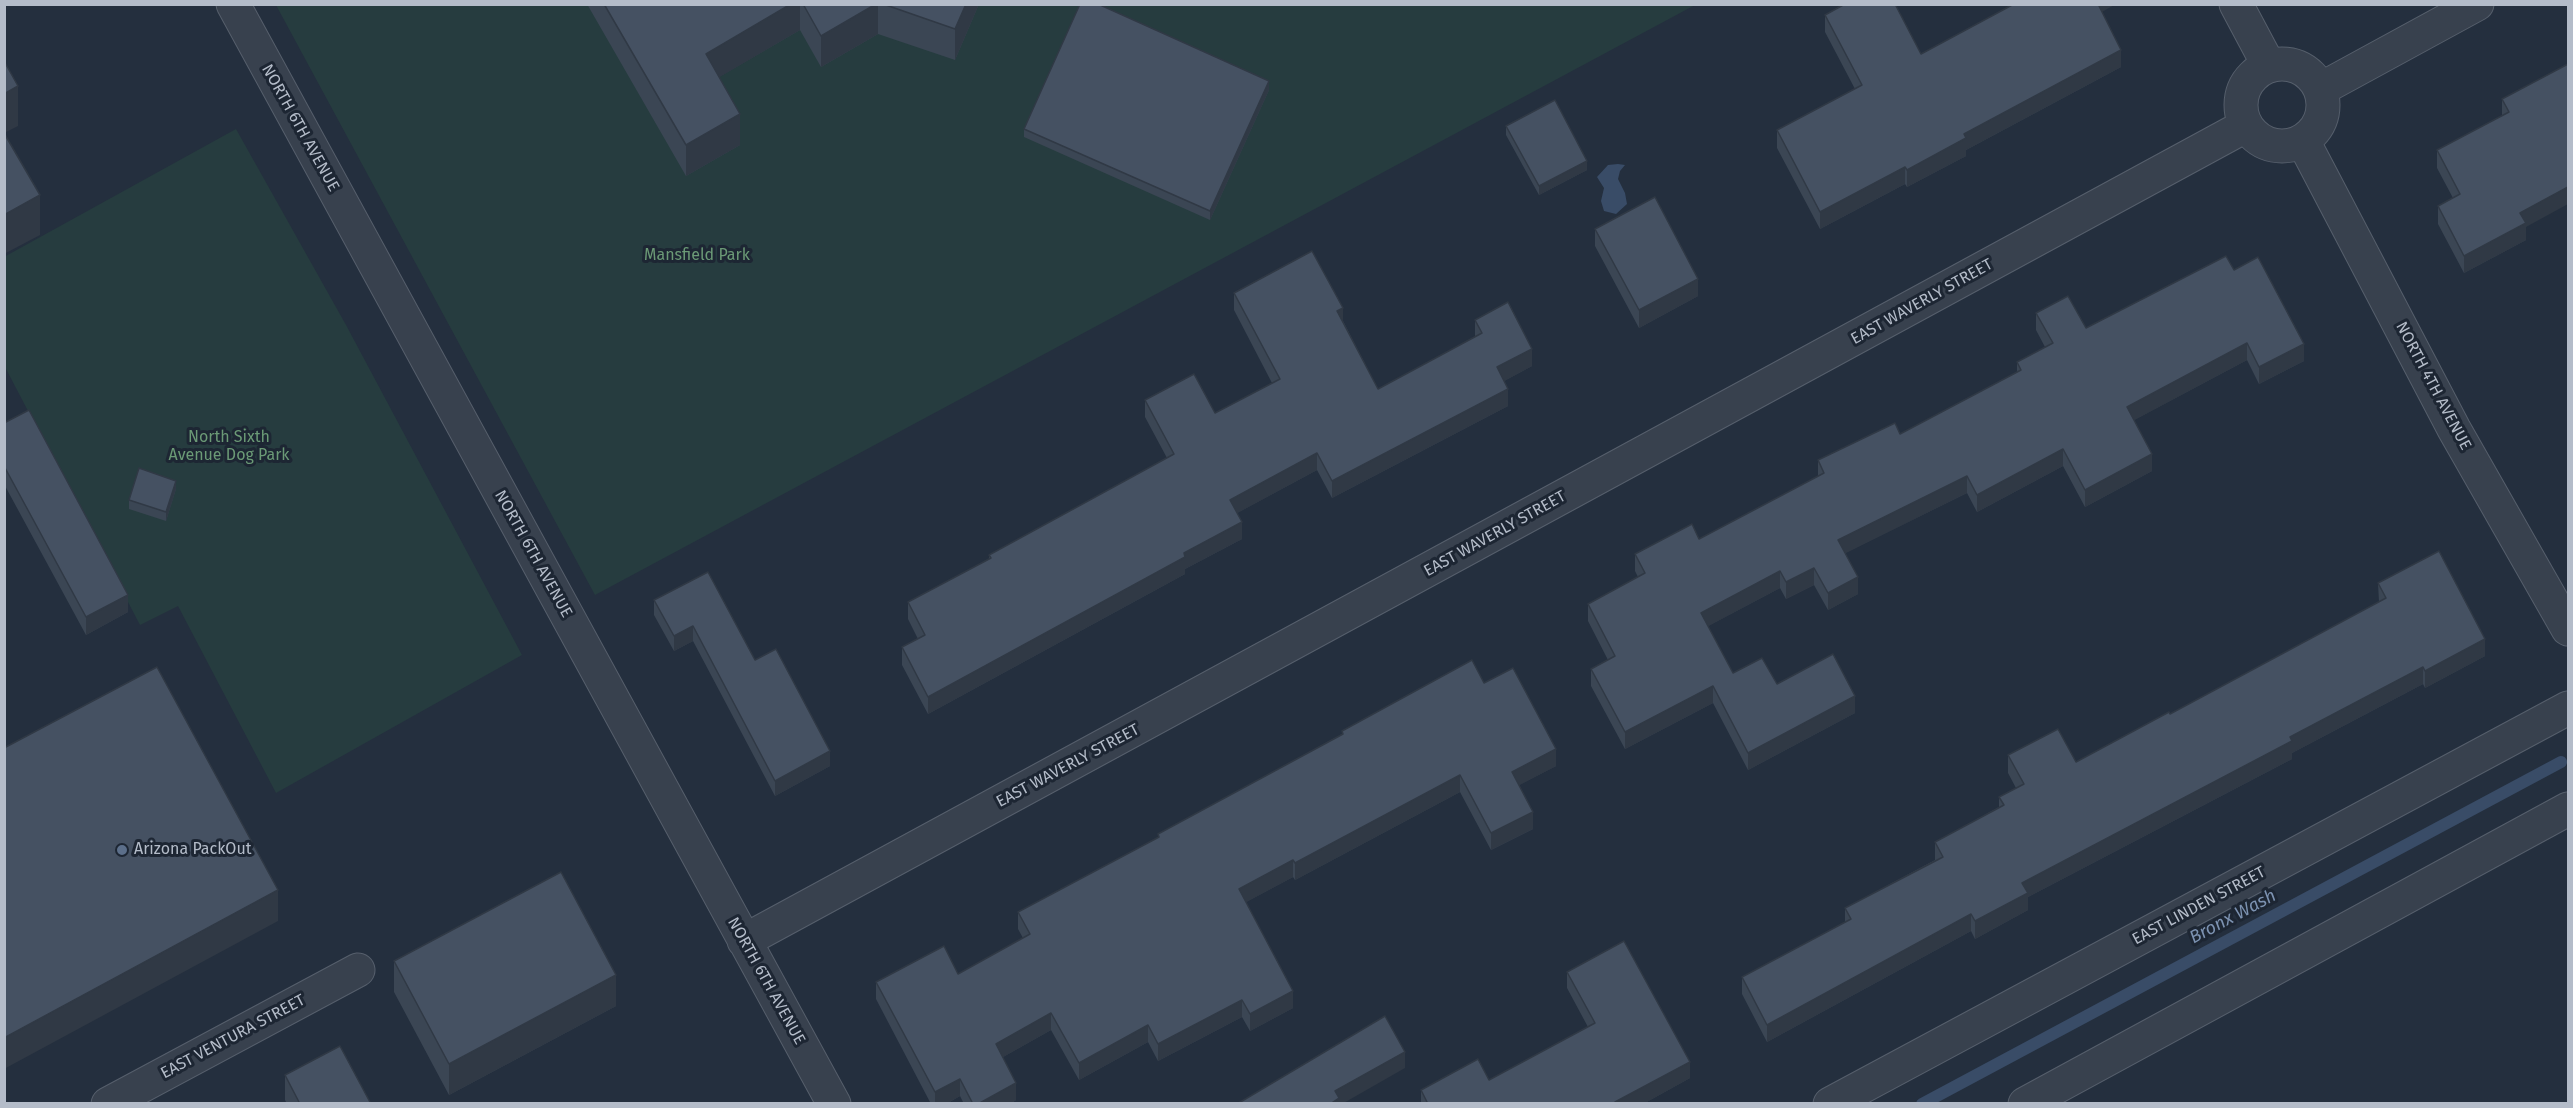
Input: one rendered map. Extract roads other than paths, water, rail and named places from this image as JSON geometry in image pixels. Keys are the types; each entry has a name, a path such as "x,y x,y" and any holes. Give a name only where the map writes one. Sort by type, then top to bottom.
{"street":[{"name":"NORTH 6TH AVENUE","path":"233,4 834,1104"},
{"path":"2236,4 2269,66"},
{"path":"2321,89 2477,4"},
{"path":"2291,64 2303,69 2314,78 2321,89 2324,103 2322,117 2316,129 2294,146 2280,147 2266,144 2254,137 2245,126 2240,100 2245,87 2253,75 2269,66 2291,64"},
{"name":"EAST WAVERLY STREET","path":"744,941 2245,126"},
{"name":"NORTH 4TH AVENUE","path":"2303,141 2454,429 2568,629"},
{"name":"EAST LINDEN STREET","path":"1830,1104 2568,708"},
{"path":"2025,1104 2568,809"},
{"name":"EAST VENTURA STREET","path":"108,1104 358,970"}],"water":[{"path":"1608,165 1625,165 1618,179 1625,193 1627,204 1616,214 1604,211 1601,201 1604,188 1597,177"}],"waterway":[{"name":"Bronx Wash","path":"1922,1104 2561,762"}],"place":[{"name":"Arizona PackOut","path":"122,850"}],"park label":[{"name":"Mansfield Park","path":"697,256"},
{"name":"North Sixth Avenue Dog Park","path":"229,447"}]}
